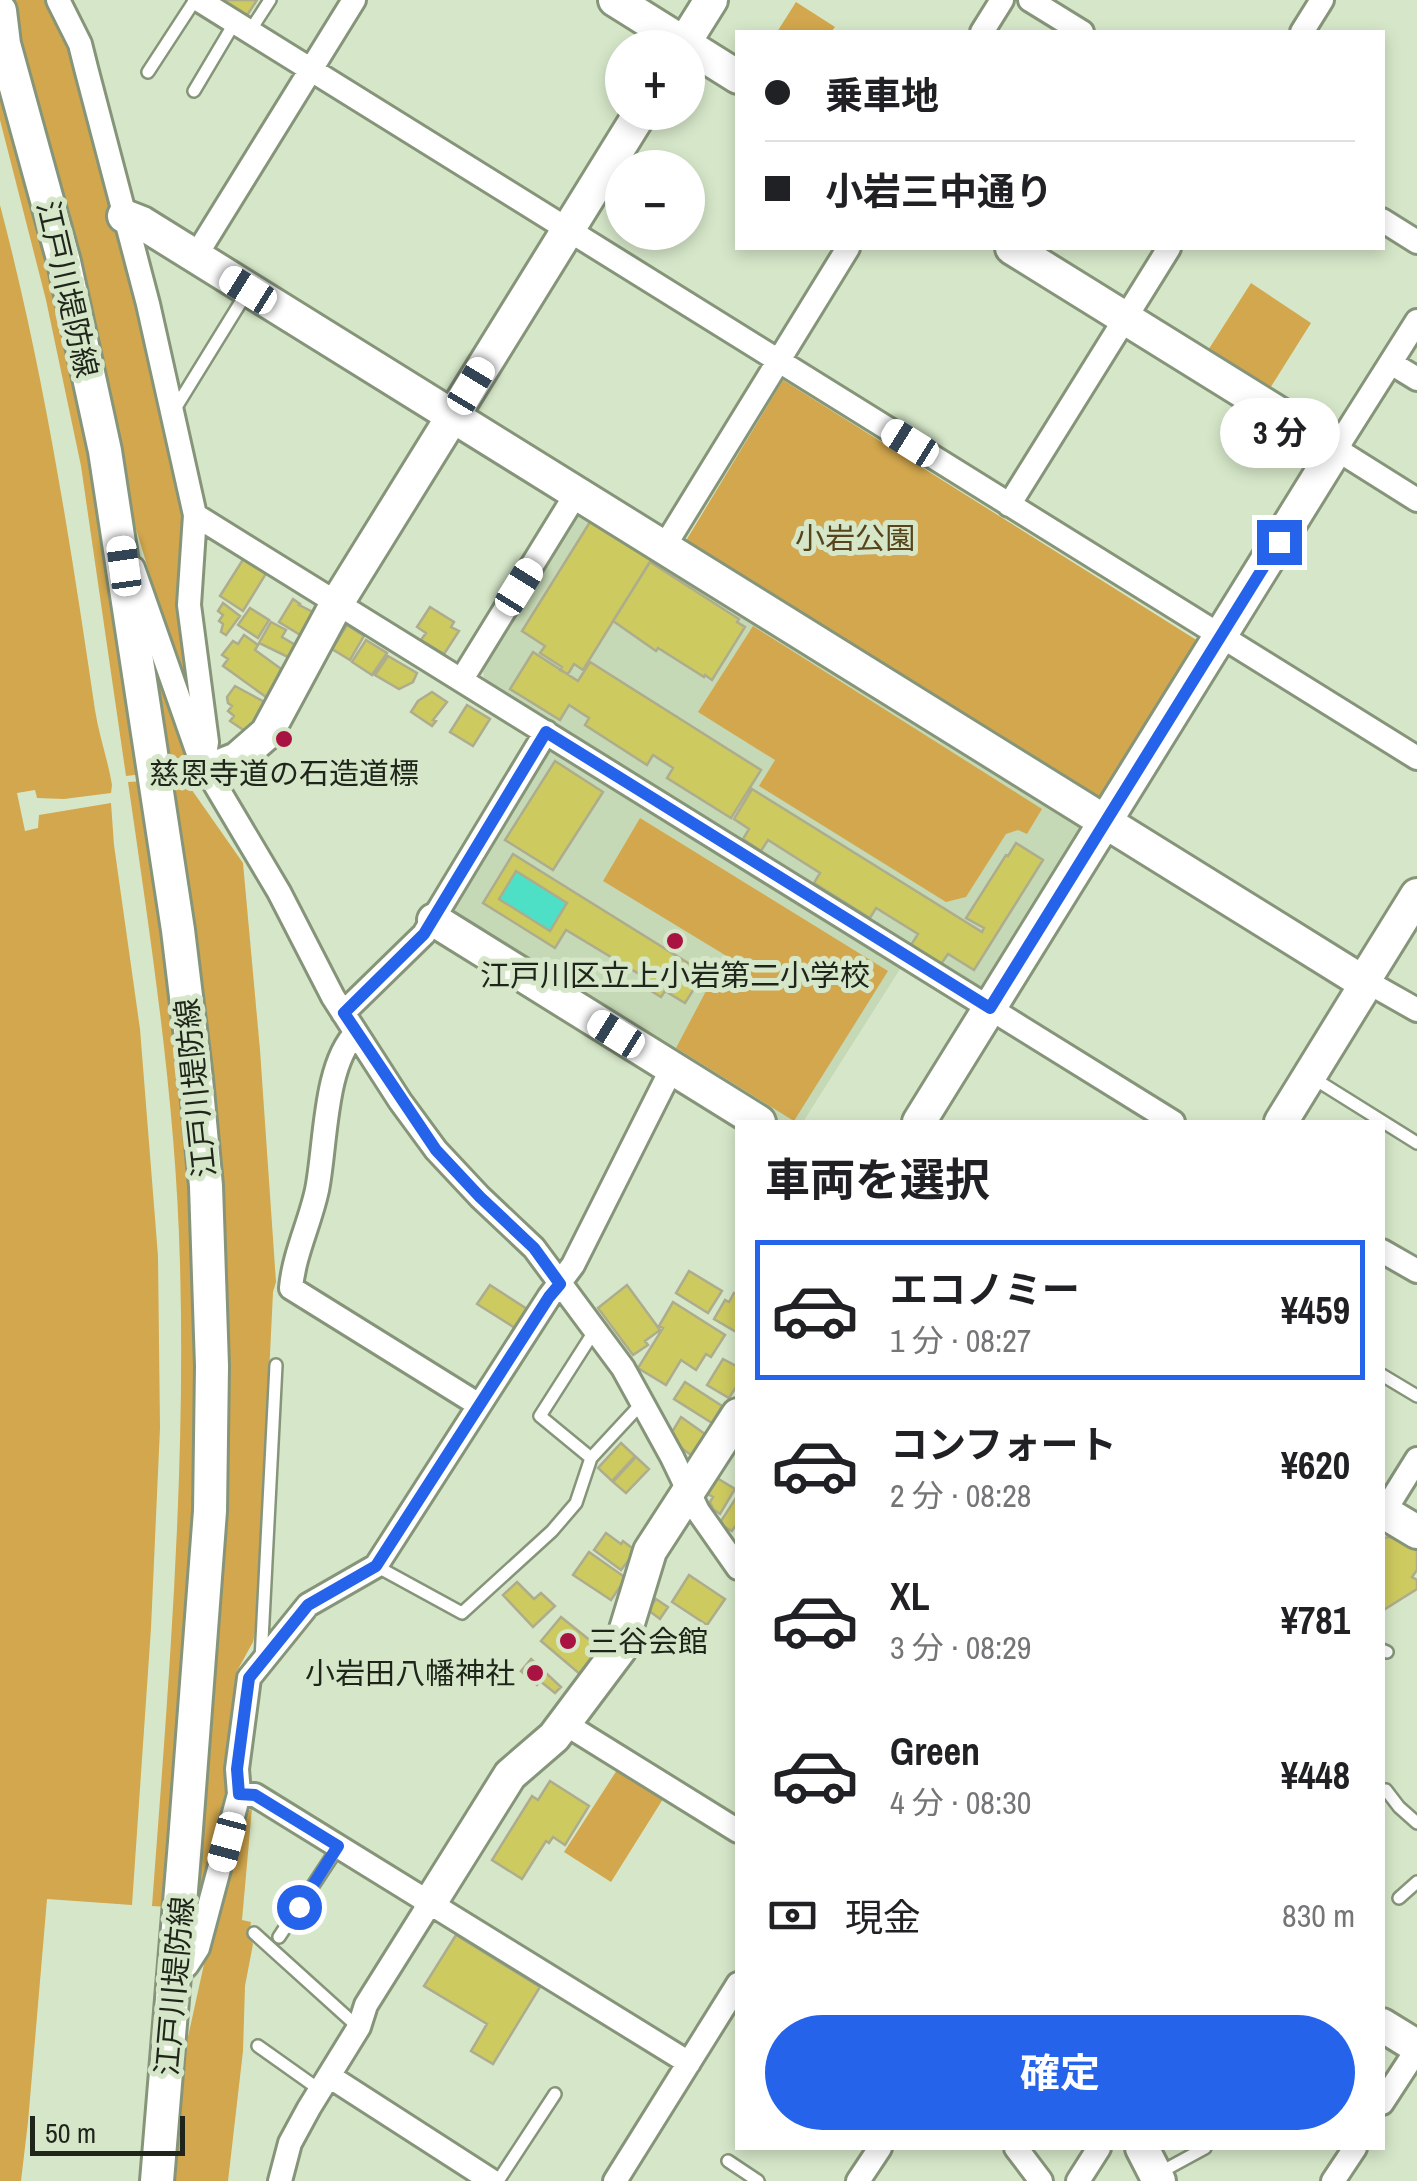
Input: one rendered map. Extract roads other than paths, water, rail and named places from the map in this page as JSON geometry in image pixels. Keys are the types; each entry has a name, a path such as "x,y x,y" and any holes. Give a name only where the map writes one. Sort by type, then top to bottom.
{"street":[{"path":"58,0 80,44 148,304 195,515 188,606 207,742 205,768"},
{"path":"197,0 1417,758"},
{"path":"196,257 354,0"},
{"path":"615,0 660,30"},
{"path":"692,30 711,0"},
{"path":"983,30 1002,0"},
{"path":"1030,0 1079,30"},
{"path":"1303,30 1322,0"},
{"name":"江戸川堤防線","path":"0,11 4,44 64,262 105,451 192,1042 206,1186 212,1366 210,1511 157,2181"},
{"path":"705,58 735,75"},
{"path":"205,768 238,759 268,734 337,603 630,130"},
{"path":"124,216 142,223 1363,981 1417,1010"},
{"path":"1385,222 1417,242"},
{"path":"664,547 847,250"},
{"path":"1015,250 1417,500"},
{"path":"1009,505 1168,250"},
{"path":"920,1120 1417,321"},
{"path":"1391,362 1417,379"},
{"path":"462,680 576,494"},
{"path":"195,515 1170,1120"},
{"path":"118,528 192,743 280,892 333,997 436,1150 534,1248 622,1368 698,1511 735,1564"},
{"path":"479,1405 291,1288 316,1193 331,1092 350,1023 434,920 546,732"},
{"path":"1363,981 1417,895"},
{"path":"434,920 756,1120"},
{"path":"1282,1120 1366,984 1363,981"},
{"path":"174,1978 198,1948 239,1794 237,1769 249,1678 308,1605 376,1566 572,1265 672,1068"},
{"path":"1385,1252 1417,1271"},
{"path":"280,2181 290,2143 359,2027 366,2005 510,1774 554,1736 620,1648 650,1551 735,1420"},
{"path":"1385,1512 1417,1459"},
{"path":"1385,1515 1417,1532"},
{"path":"564,1723 735,1829"},
{"path":"239,1794 255,1795 688,2063"},
{"path":"615,2181 735,1989"},
{"path":"1385,2027 1417,2045 1385,2099"},
{"path":"324,2083 495,2181"},
{"path":"858,2181 879,2150"},
{"path":"1018,2150 1041,2181"},
{"path":"1078,2181 1098,2150"},
{"path":"1333,2181 1353,2150"}],"lane":[{"path":"148,72 197,0"},
{"path":"194,90 243,27 270,0"},
{"path":"173,412 248,290"},
{"path":"1310,1076 1381,1120"},
{"path":"1385,1122 1417,1142"},
{"path":"591,1458 540,1416 595,1330"},
{"path":"260,1662 276,1365"},
{"path":"1385,1377 1417,1396"},
{"path":"376,1566 462,1613 552,1532 576,1503 591,1458 642,1403"},
{"path":"1386,1790 1417,1823"},
{"path":"279,1937 338,1846"},
{"path":"1399,1898 1417,1882"},
{"path":"254,1932 359,2027"},
{"path":"258,2046 324,2083"},
{"path":"495,2181 555,2094"},
{"path":"1152,2168 1200,2150"},
{"path":"728,2161 758,2181"}],"water":[{"path":"516,871 567,903 550,931 499,899"}],"place":[{"name":"慈恩寺道の石造道標","path":"284,739"},
{"name":"江戸川区立上小岩第二小学校","path":"675,941"},
{"name":"三谷会館","path":"568,1641"},
{"name":"小岩田八幡神社","path":"535,1673"}],"park label":[{"name":"小岩公園","path":"855,538"}]}
